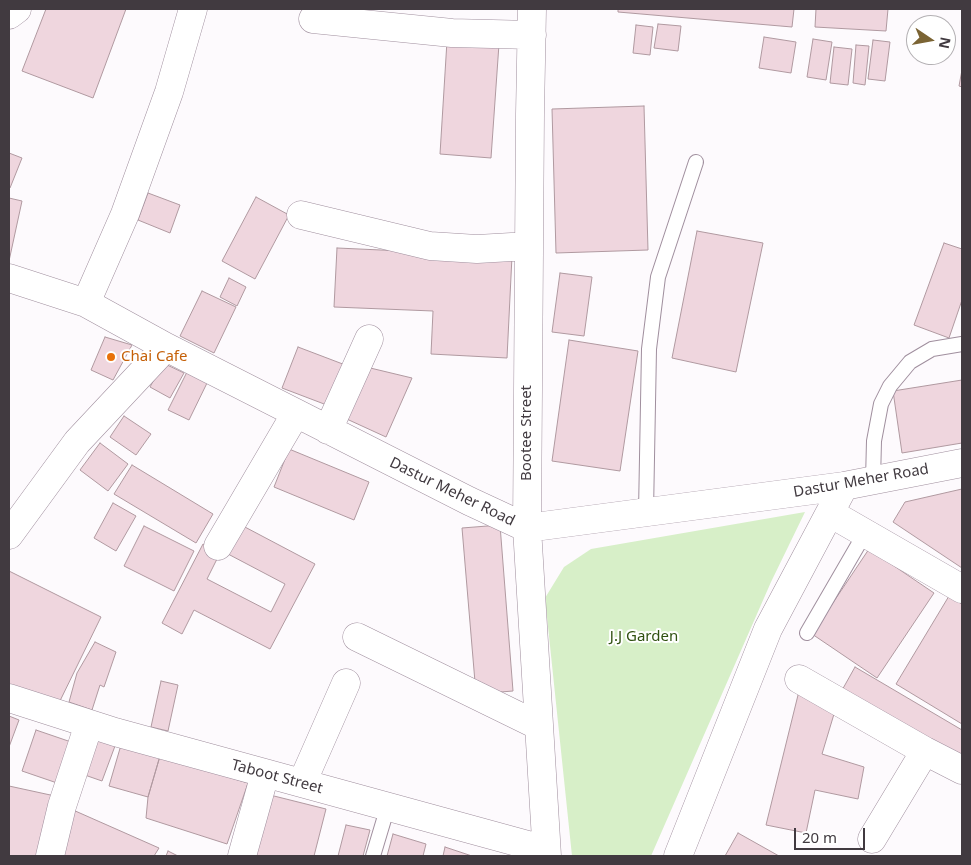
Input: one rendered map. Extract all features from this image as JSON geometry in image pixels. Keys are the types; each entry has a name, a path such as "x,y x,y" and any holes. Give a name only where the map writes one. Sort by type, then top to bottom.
{"street":[{"path":"9,15 17,9"},
{"path":"86,303 125,214 169,92 193,9"},
{"path":"313,19 452,33 532,22"},
{"name":"Bootee Street","path":"532,22 527,528 547,853"},
{"path":"301,215 430,246 477,249 529,246"},
{"name":"Dastur Meher Road","path":"9,278 86,303 166,347 328,430 527,528 844,486 962,463"},
{"path":"328,430 369,339"},
{"path":"9,536 77,442 166,347"},
{"path":"218,546 296,413"},
{"path":"678,856 768,628 844,486"},
{"path":"830,513 962,589"},
{"path":"357,637 538,726"},
{"path":"799,679 962,770"},
{"path":"302,783 346,683"},
{"name":"Taboot Street","path":"9,698 115,732 388,806 547,853"},
{"path":"50,856 62,806 89,724"},
{"path":"872,839 925,751"},
{"path":"242,856 265,774"}],"lane":[{"path":"646,512 648,349 658,277 696,162"},
{"path":"873,480 874,441 881,404 890,386 910,362 932,349 962,344"},
{"path":"807,633 865,533"},
{"path":"373,856 388,806"}],"green space":[{"name":"J.J Garden","path":"805,512 771,582 651,856 572,856 545,598 564,567 591,549"}],"building":[{"path":"46,9 126,9 93,98 22,71"},
{"path":"618,9 794,9 792,27 618,12"},
{"path":"816,9 888,9 886,31 815,27"},
{"path":"658,24 681,26 678,51 654,48"},
{"path":"636,25 653,27 650,55 633,53"},
{"path":"764,37 796,42 791,73 759,68"},
{"path":"813,39 832,42 826,80 807,77"},
{"path":"873,40 890,42 885,81 868,79"},
{"path":"447,41 499,44 491,158 440,154"},
{"path":"856,45 869,46 865,85 853,83"},
{"path":"834,47 852,49 848,85 830,83"},
{"path":"962,70 962,87 959,86"},
{"path":"644,106 648,250 556,253 552,109"},
{"path":"9,153 22,158 10,188 9,188"},
{"path":"148,193 180,205 170,233 138,220"},
{"path":"256,197 289,215 255,279 222,261"},
{"path":"9,198 22,201 9,261"},
{"path":"697,231 763,243 736,372 672,358"},
{"path":"944,243 962,249 962,300 949,338 914,325"},
{"path":"337,248 512,256 507,358 431,354 433,311 334,307"},
{"path":"560,273 592,277 584,336 552,332"},
{"path":"229,278 246,287 237,306 220,297"},
{"path":"202,291 236,307 214,353 180,336"},
{"name":"Chai Cafe","path":"105,337 132,345 113,380 91,370"},
{"path":"569,340 638,351 620,471 552,461"},
{"path":"298,347 348,366 332,407 282,388"},
{"path":"163,363 184,373 170,398 150,387"},
{"path":"362,366 412,378 386,437 338,415"},
{"path":"188,370 208,381 189,420 168,410"},
{"path":"962,380 962,443 902,453 893,391"},
{"path":"124,416 151,434 136,455 110,437"},
{"path":"100,443 128,464 108,491 80,470"},
{"path":"289,449 369,482 354,520 274,487"},
{"path":"132,465 213,514 196,543 114,494"},
{"path":"962,489 962,568 893,522 905,502"},
{"path":"113,503 136,516 116,551 94,538"},
{"path":"500,525 513,691 476,694 462,528"},
{"path":"144,526 194,551 174,591 124,566"},
{"path":"243,526 315,564 270,649 194,610 182,634 162,623 203,544 220,553 207,579 271,612 285,584 228,554"},
{"path":"869,549 934,593 877,678 812,634"},
{"path":"9,571 101,617 56,709 9,685"},
{"path":"949,596 962,604 962,724 896,684"},
{"path":"95,642 116,652 104,687 100,685 92,710 69,702 77,673"},
{"path":"855,667 962,730 962,761 841,692"},
{"path":"161,681 178,685 168,731 151,727"},
{"path":"799,691 837,704 822,754 864,767 858,799 815,790 806,833 766,825"},
{"path":"9,716 19,720 9,747"},
{"path":"36,730 77,744 63,785 22,771"},
{"path":"93,737 115,746 102,781 79,773"},
{"path":"121,745 160,756 148,797 109,786"},
{"path":"160,756 248,783 227,844 146,818 148,797"},
{"path":"9,786 55,796 41,856 9,856"},
{"path":"266,794 326,809 314,856 252,856"},
{"path":"73,810 159,848 154,856 62,856"},
{"path":"346,825 370,830 363,856 338,856"},
{"path":"738,833 779,856 725,856"},
{"path":"393,834 426,844 423,856 387,856"},
{"path":"445,847 472,856 443,856"},
{"path":"168,851 178,856 166,856"}],"place":[{"name":"Chai Cafe","path":"111,357"}]}
